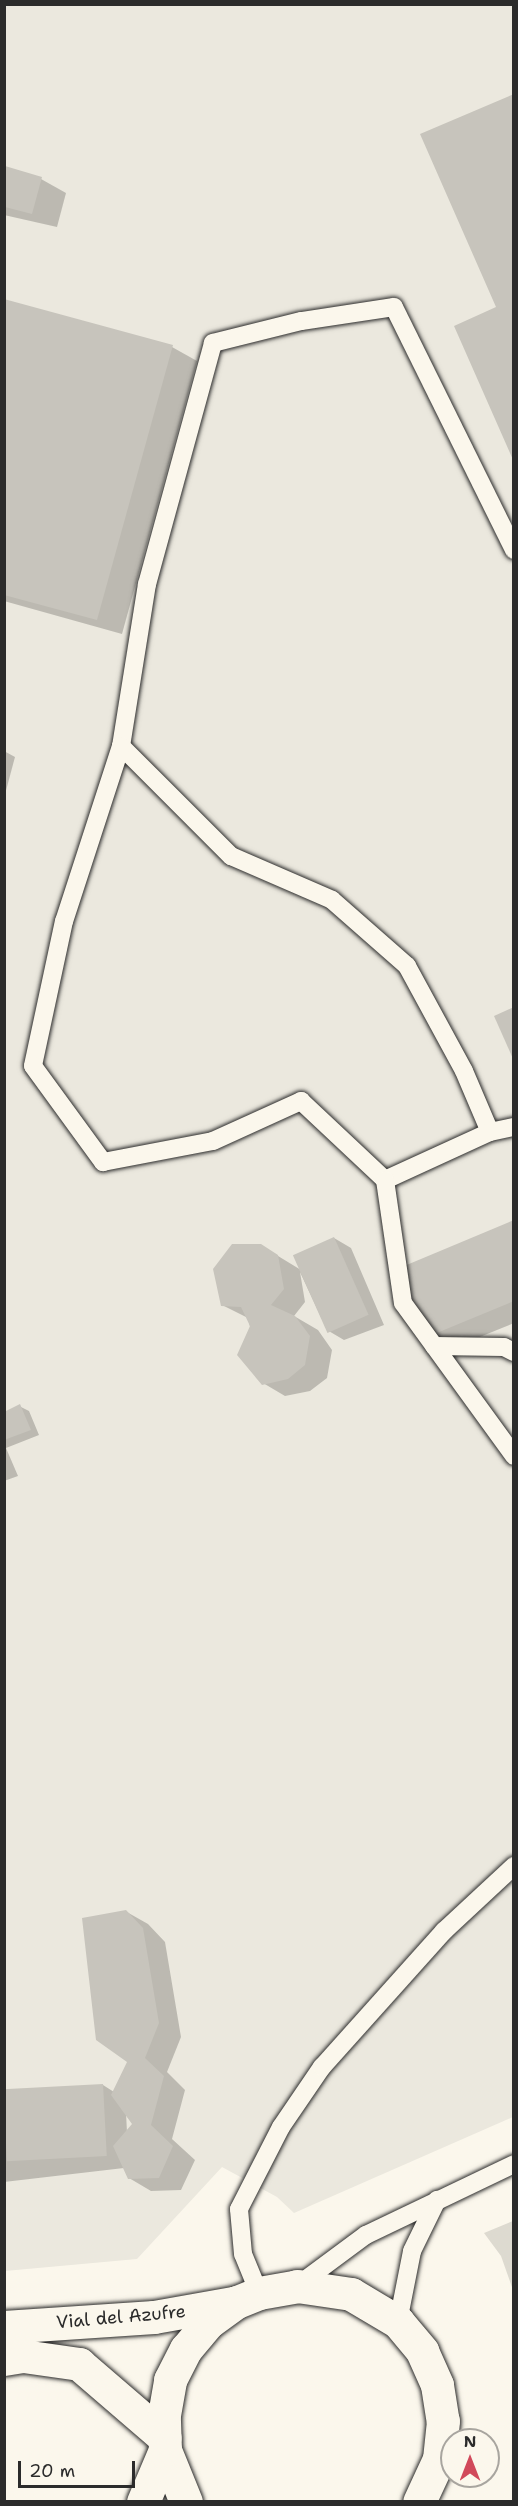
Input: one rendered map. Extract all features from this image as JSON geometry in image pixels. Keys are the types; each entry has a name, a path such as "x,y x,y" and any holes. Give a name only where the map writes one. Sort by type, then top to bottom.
{"street":[{"name":"Vial del Azufre","path":"4,2327 154,2316 297,2286 351,2294 398,2322 422,2351 437,2385 443,2421 439,2459 419,2502"},
{"path":"186,2502 165,2444 164,2415 170,2380 186,2349 209,2322 248,2298"},
{"path":"4,2359 23,2356 79,2364 165,2444"},
{"path":"143,2502 165,2444"}],"lane":[{"path":"513,550 394,308 301,321 213,343 147,584 121,746 64,921 33,1066 103,1162 213,1141 301,1101 385,1180 403,1303 513,1456"},
{"path":"121,746 231,855 332,900 407,966 464,1071 490,1132"},
{"path":"385,1180 490,1132 513,1126"},
{"path":"434,1346 504,1347 513,1352"},
{"path":"248,2298 238,2209 280,2127 322,2067 444,1931 513,1866"},
{"path":"297,2286 366,2235 513,2164"},
{"path":"398,2322 412,2251 437,2200"}],"shaded area":[{"path":"5,5 513,5 513,2117 294,2213 277,2197 222,2167 137,2259 5,2271"},
{"path":"513,2221 513,2290 501,2256 484,2233"}],"building":[{"path":"514,94 514,462 454,326 496,307 420,134"},
{"path":"5,166 42,177 32,214 5,207"},
{"path":"4,299 173,345 97,620 4,595"},
{"path":"514,1007 514,1061 494,1016"},
{"path":"514,1220 514,1301 427,1337 397,1269"},
{"path":"334,1237 369,1315 327,1333 293,1255"},
{"path":"232,1244 261,1244 278,1255 284,1289 271,1305 295,1316 310,1336 305,1365 288,1379 262,1385 237,1355 250,1326 241,1307 221,1306 213,1269"},
{"path":"20,1404 31,1430 4,1440 4,1412"},
{"path":"126,1910 143,1928 159,2023 145,2058 164,2076 151,2125 173,2146 159,2178 128,2179 113,2146 132,2124 111,2095 127,2062 96,2040 82,1918"},
{"path":"103,2084 107,2156 7,2161 4,2089"}]}
